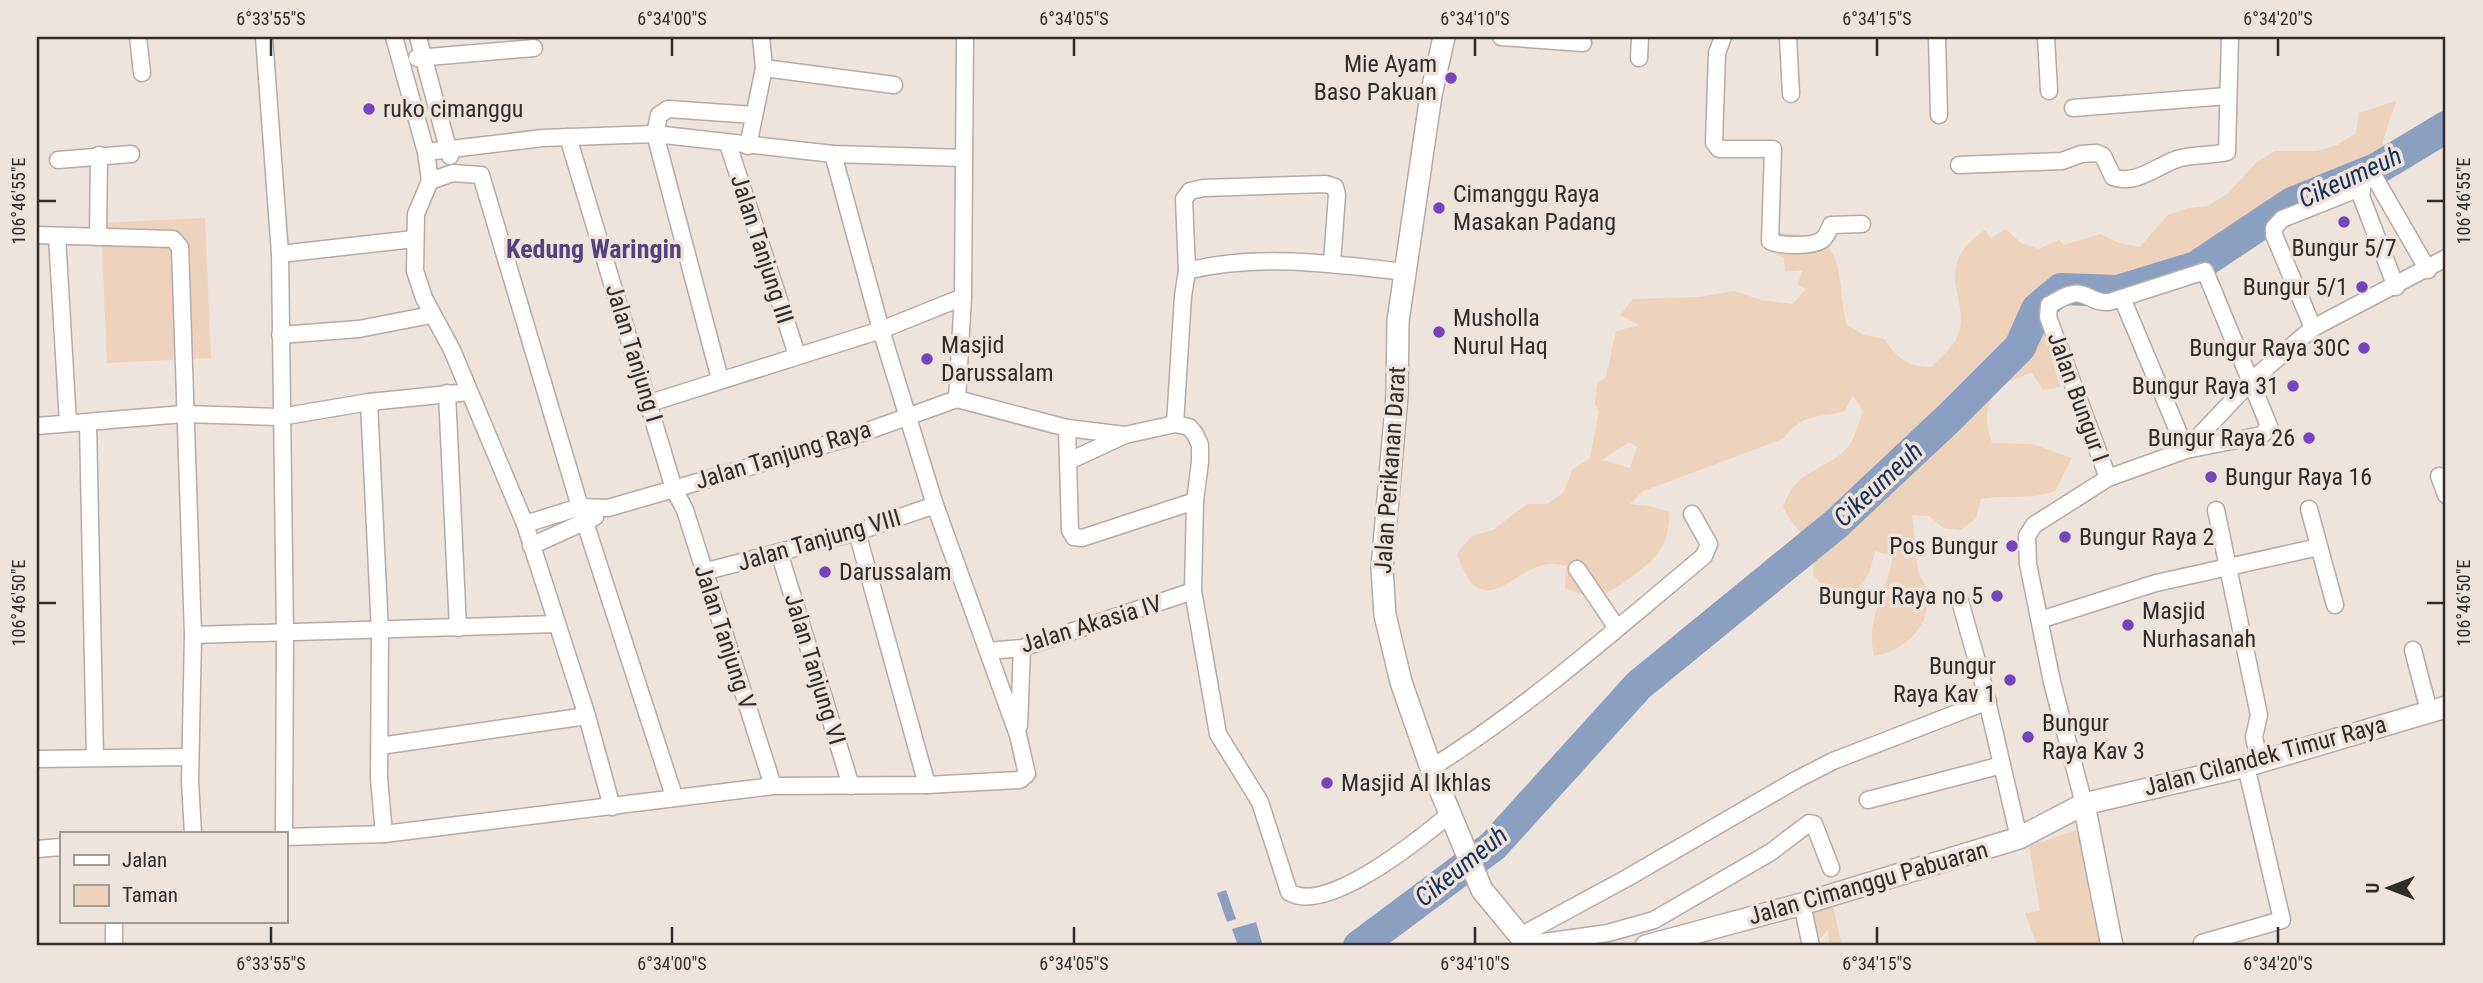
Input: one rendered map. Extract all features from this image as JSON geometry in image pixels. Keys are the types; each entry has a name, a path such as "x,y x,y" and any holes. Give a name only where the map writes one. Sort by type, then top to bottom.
{"street":[{"path":"138,37 142,73"},
{"path":"264,37 280,254 285,832"},
{"path":"394,37 426,152 430,181 416,214 414,239 417,278 431,315 452,350 525,524 587,716 612,807"},
{"path":"418,37 449,148 453,173"},
{"path":"748,146 764,68 761,37"},
{"path":"965,37 963,298 957,399 1067,428 1125,435"},
{"name":"Jalan Perikanan Darat","path":"1444,37 1431,95 1398,321 1383,594 1390,639 1401,682 1450,814 1482,890 1528,942"},
{"path":"1501,37 1583,43"},
{"path":"1639,58 1640,37"},
{"path":"1723,37 1717,52 1714,143 1719,149 1773,149 1770,241 1813,243 1824,239 1831,225 1861,224"},
{"path":"1788,37 1791,94"},
{"path":"1937,37 1939,115"},
{"path":"2046,37 2049,91"},
{"path":"1959,165 2062,161 2081,154 2097,153 2103,156 2113,177 2131,178 2175,160 2227,152 2230,37"},
{"path":"400,59 534,48"},
{"path":"764,68 894,85"},
{"path":"2073,108 2228,96"},
{"path":"720,379 654,134 659,115 668,109 754,115"},
{"path":"426,152 568,137 654,134 833,154 964,158"},
{"name":"Jalan Tanjung I","path":"568,137 674,489"},
{"name":"Jalan Tanjung III","path":"728,144 797,355"},
{"path":"476,146 481,175 580,507 674,796"},
{"path":"58,160 131,154"},
{"path":"287,836 384,834 612,807 674,796 773,786 927,785 1020,780 1027,774 1018,735 935,505 881,330 833,154"},
{"path":"98,237 99,155"},
{"path":"430,181 453,173 481,175"},
{"path":"2312,328 2274,235 2274,228 2282,219 2360,188 2369,178 2376,180 2428,270"},
{"path":"1175,424 1187,271 1184,200 1190,191 1203,188 1326,184 1335,187 1337,195 1332,263"},
{"path":"2360,188 2396,287"},
{"path":"37,235 173,239 180,247 192,635 190,757 193,832"},
{"path":"57,236 68,423"},
{"path":"280,254 414,239"},
{"path":"2186,450 2252,380 2312,328 2396,287 2446,258"},
{"path":"1187,271 1218,266 1332,263 1405,272"},
{"path":"2112,946 2084,804 2052,682 2028,564 2027,536 2034,525 2046,516 2108,478 2186,450 2262,435 2269,430 2252,380 2205,271 2122,298 2186,450"},
{"name":"Jalan Bungur I","path":"2108,478 2048,317 2049,305 2070,294 2081,294 2099,303 2122,298"},
{"path":"650,403 881,330 963,298"},
{"path":"279,335 359,329 431,315"},
{"path":"37,426 88,424 184,414 280,417 369,402 470,392"},
{"path":"447,393 458,628"},
{"name":"Jalan Tanjung Raya","path":"525,524 580,507 608,508 674,489 848,438 908,414 957,399"},
{"path":"369,402 380,632 380,746 384,834"},
{"path":"88,424 95,757"},
{"path":"1069,460 1125,435 1175,424 1189,427 1200,445 1192,591 1218,734 1260,802 1289,892 1301,896 1337,890 1364,878 1450,814"},
{"path":"1067,428 1070,530 1074,537 1082,538 1195,501"},
{"path":"2439,475 2446,495"},
{"name":"Jalan Tanjung V","path":"674,489 685,510 773,786"},
{"name":"Jalan Tanjung VIII","path":"703,572 857,532 935,505"},
{"name":"Jalan Tanjung Raya","path":"531,546 586,524 608,508"},
{"path":"2309,509 2335,605"},
{"path":"2202,943 2282,920 2253,763 2254,737 2259,715 2216,510"},
{"path":"1431,768 1479,736 1617,628 1708,551 1709,544 1692,514"},
{"path":"857,532 927,785"},
{"path":"2040,620 2156,583 2319,547"},
{"name":"Jalan Tanjung VI","path":"779,552 851,786"},
{"path":"1577,569 1617,628"},
{"name":"Jalan Akasia IV","path":"988,651 1022,648 1192,591"},
{"path":"1959,601 1988,701 2019,838"},
{"path":"192,635 380,632 556,624"},
{"path":"1018,735 1022,648"},
{"path":"2413,650 2438,709"},
{"path":"1528,942 1627,878 1796,780 1833,761 1988,701"},
{"name":"Jalan Cilandek Timur Raya","path":"2084,804 2253,763 2438,709"},
{"path":"380,746 587,716"},
{"path":"37,759 190,757"},
{"path":"1868,800 2002,765"},
{"name":"Jalan Cimanggu Pabuaran","path":"1646,946 1802,904 2019,838 2084,804"},
{"path":"1528,942 1608,933 1654,920 1771,852 1809,823 1814,824 1831,869"},
{"path":"37,849 60,847"},
{"path":"1802,904 1811,946"},
{"path":"114,923 114,946"}],"green space":[{"path":"2396,101 2383,140 2382,176 2371,191 2362,191 2295,224 2257,225 2238,249 2226,258 2209,263 2196,263 2196,267 2121,295 2054,298 2052,355 2061,387 2043,390 2032,373 2008,383 1992,398 1988,407 1988,429 1992,443 2032,444 2072,458 2055,491 2036,496 1981,499 1976,518 1961,530 1943,528 1929,516 1912,515 1918,570 1927,590 1928,603 1921,625 1906,642 1896,648 1874,656 1872,642 1874,617 1893,556 1875,551 1870,571 1860,588 1843,593 1825,590 1813,574 1809,544 1783,507 1788,495 1801,479 1843,452 1850,444 1863,412 1853,395 1845,411 1804,420 1783,439 1643,491 1630,504 1669,512 1665,541 1650,562 1609,591 1585,595 1565,588 1566,566 1553,564 1535,568 1498,588 1487,590 1477,587 1467,576 1457,554 1472,536 1493,530 1527,504 1547,504 1564,492 1572,470 1590,458 1599,412 1595,404 1597,383 1606,377 1616,331 1639,325 1620,315 1633,299 1700,297 1734,291 1761,300 1793,304 1806,289 1797,285 1803,270 1785,272 1784,258 1768,251 1775,232 1814,237 1824,242 1836,262 1847,325 1864,335 1884,339 1899,357 1910,363 1932,367 1952,346 1960,329 1961,315 1955,273 1958,259 1967,245 1985,230 1991,238 2006,229 2021,243 2039,249 2059,240 2064,245 2100,234 2119,243 2140,247 2168,215 2188,208 2208,206 2227,194 2257,162 2275,151 2317,151 2337,145 2356,133 2359,113","holes":["1629,442 1637,447 1630,468 1602,460"]},
{"path":"205,218 211,358 107,363 101,223"},
{"path":"2077,830 2108,946 2037,946 2025,913 2040,911 2029,846"},
{"path":"1832,902 1842,946 1829,946 1828,930 1815,944 1806,907"}],"water":[{"path":"1226,890 1236,919 1227,922 1217,893"},
{"path":"1256,922 1263,946 1238,946 1232,929"}],"waterway":[{"name":"Cikeumeuh","path":"1359,946 1493,846 1639,685 1836,524 1949,418 2020,347 2037,309 2061,289 2118,291 2196,267 2292,203 2378,168 2446,127"}],"place":[{"name":"Mie Ayam Baso Pakuan","path":"1451,78"},
{"name":"ruko cimanggu","path":"369,109"},
{"name":"Cimanggu Raya Masakan Padang","path":"1439,208"},
{"name":"Bungur 5/7","path":"2344,222"},
{"name":"Bungur 5/1","path":"2362,287"},
{"name":"Musholla Nurul Haq","path":"1439,332"},
{"name":"Bungur Raya 30C","path":"2364,348"},
{"name":"Masjid Darussalam","path":"927,359"},
{"name":"Bungur Raya 31","path":"2293,386"},
{"name":"Bungur Raya 26","path":"2309,438"},
{"name":"Bungur Raya 16","path":"2211,477"},
{"name":"Bungur Raya 2","path":"2065,537"},
{"name":"Pos Bungur","path":"2012,546"},
{"name":"Darussalam","path":"825,572"},
{"name":"Bungur Raya no 5","path":"1997,596"},
{"name":"Masjid Nurhasanah","path":"2128,625"},
{"name":"Bungur Raya Kav 1","path":"2010,680"},
{"name":"Bungur Raya Kav 3","path":"2028,737"},
{"name":"Masjid Al Ikhlas","path":"1327,783"}],"district":[{"name":"Kedung Waringin","path":"594,249"}]}
